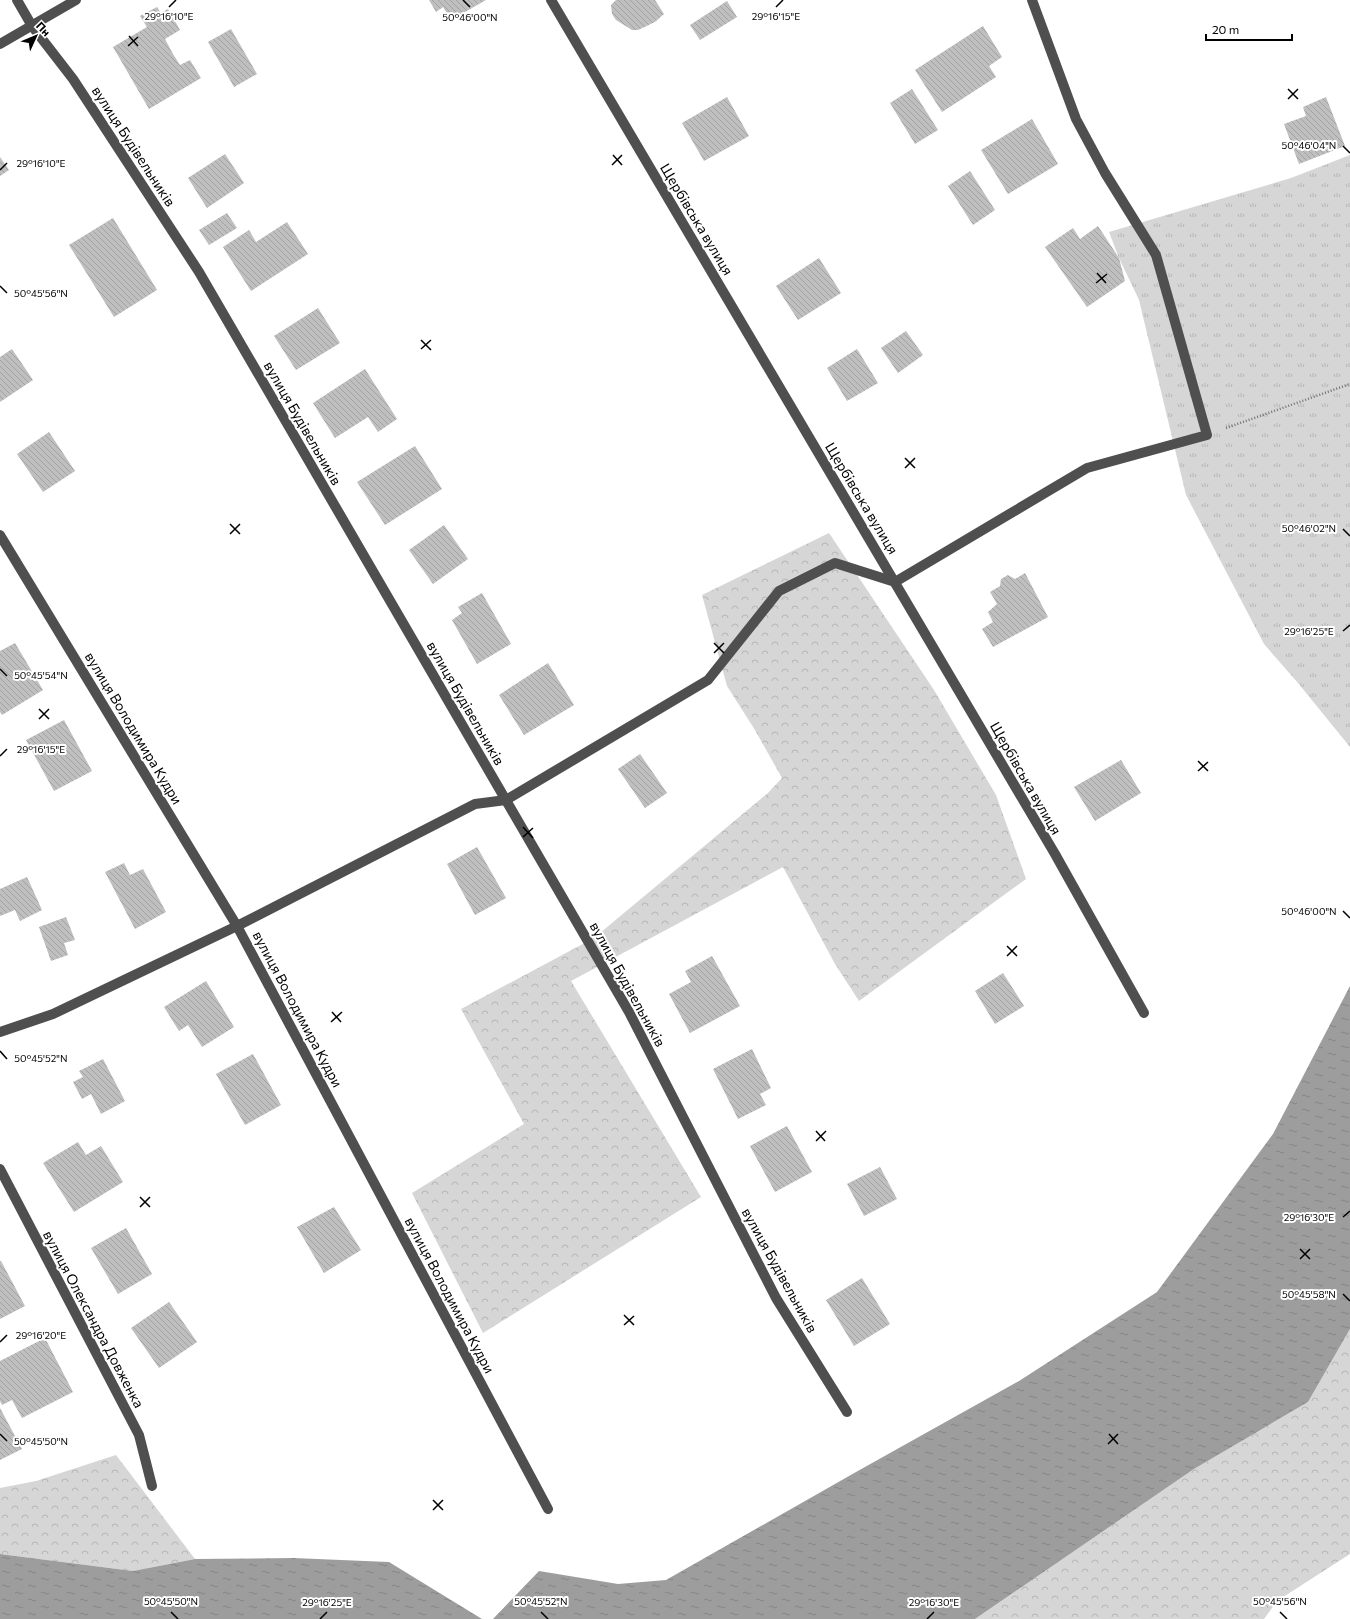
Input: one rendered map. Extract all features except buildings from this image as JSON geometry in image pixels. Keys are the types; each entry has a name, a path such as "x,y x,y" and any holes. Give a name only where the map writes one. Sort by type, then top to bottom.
{"street":[{"name":"вулиця Будівельників","path":"17,0 32,26 73,79 199,272 629,1012 776,1298 847,1412"},
{"path":"0,44 76,0"},
{"name":"Щербівська вулиця","path":"552,0 1054,854 1144,1013"},
{"path":"0,1032 53,1014 237,926 475,804 506,800 708,680 779,591 835,562 895,582 1087,468 1207,435 1156,255 1105,173 1076,119 1032,0"},
{"name":"вулиця Володимира Кудри","path":"0,535 237,926 548,1509"},
{"name":"вулиця Олександра Довженка","path":"0,1169 139,1435 152,1486"}],"path":[{"path":"1207,435 1350,384"}],"green space":[{"path":"1350,155 1350,747 1264,644 1186,495 1139,300 1119,258 1109,232 1291,178"},
{"path":"829,533 934,690 996,795 1026,879 859,1001 835,964 783,867 571,981 701,1197 483,1333 412,1193 524,1124 461,1009 594,938 768,793 782,778 755,730 727,686 702,595"},
{"path":"1350,1329 1350,1554 1277,1601 1264,1619 975,1619 1194,1469 1308,1402"},
{"path":"116,1455 195,1559 133,1571 0,1554 0,1488 36,1481"}],"water":[{"path":"1350,986 1350,1329 1308,1402 1194,1469 975,1619 493,1619 539,1571 618,1584 666,1580 1019,1381 1157,1292 1273,1134"},
{"path":"0,1554 133,1571 195,1559 293,1558 389,1562 482,1619 0,1619"}]}
